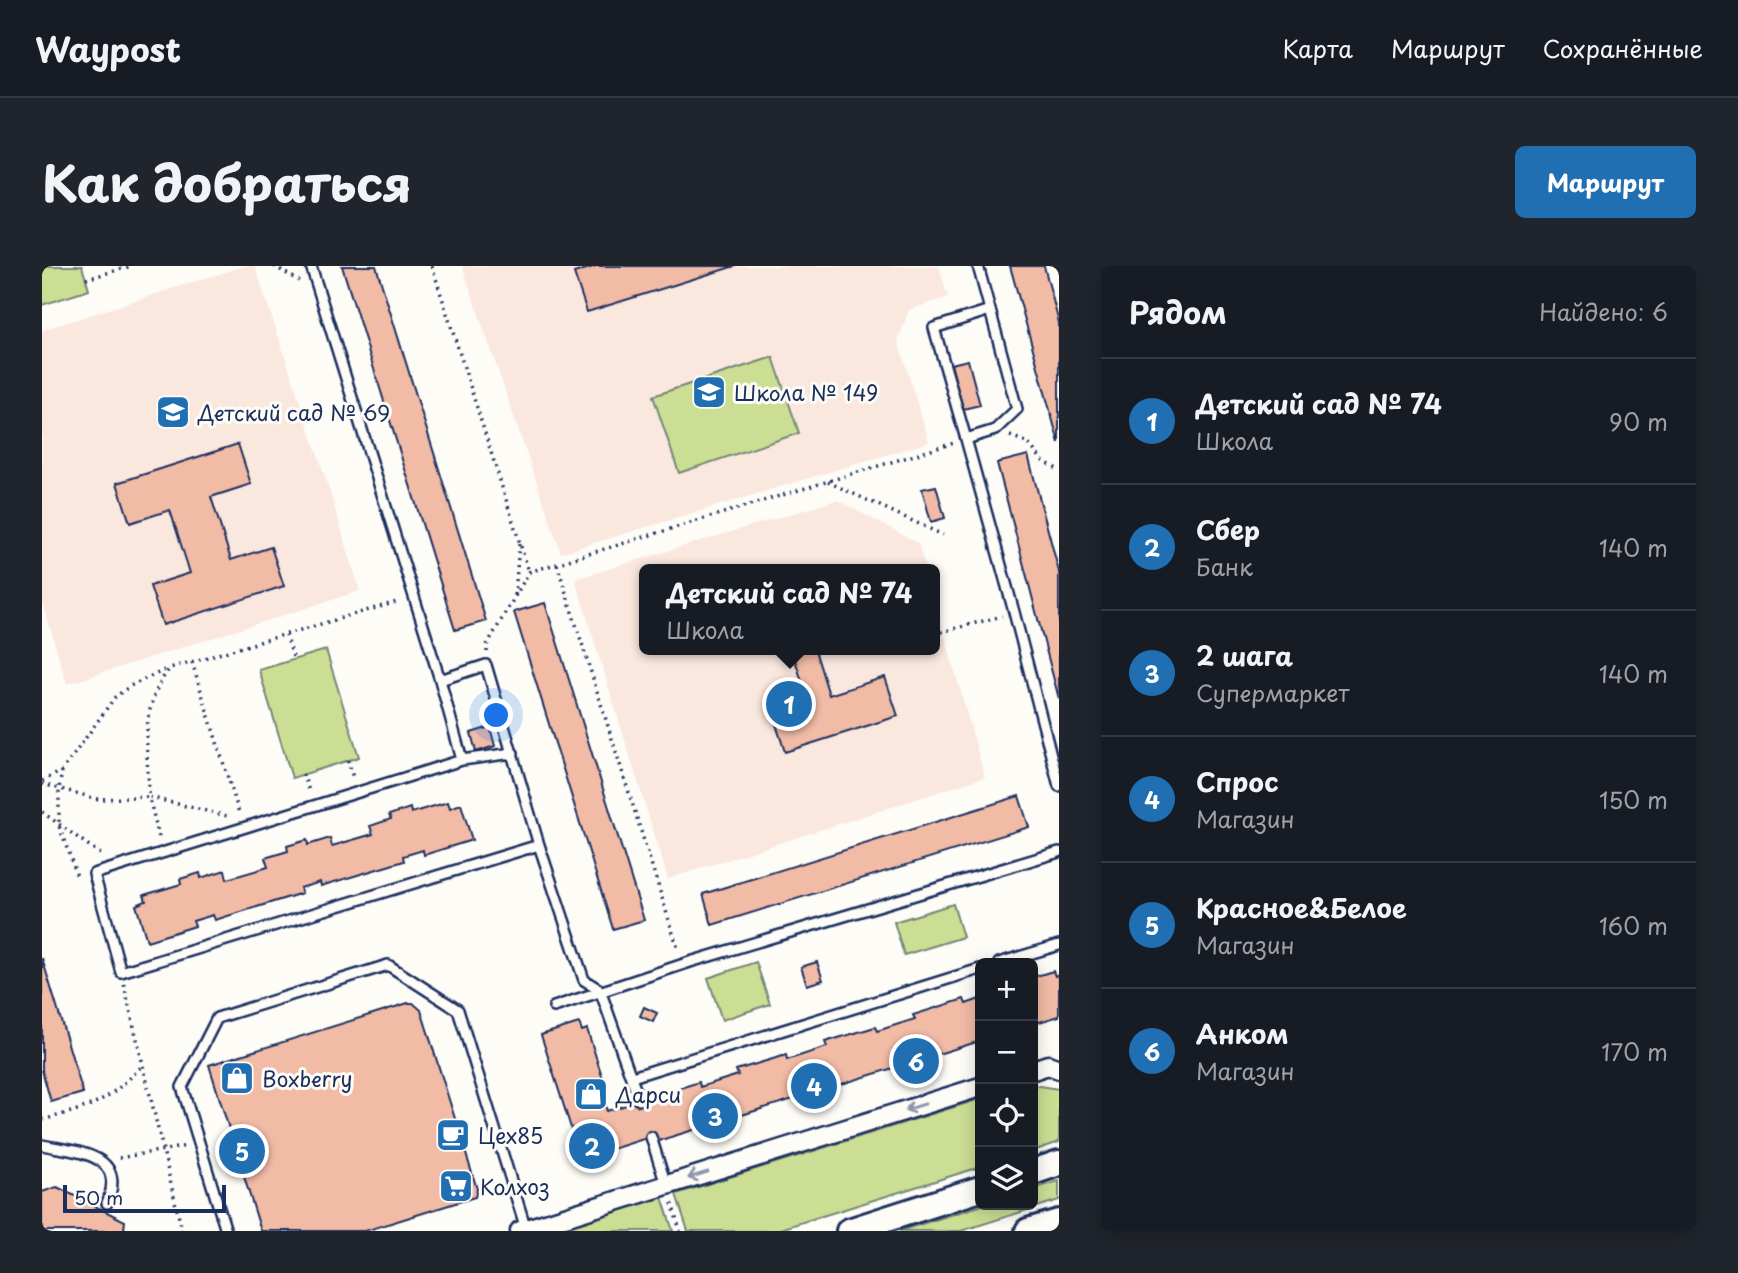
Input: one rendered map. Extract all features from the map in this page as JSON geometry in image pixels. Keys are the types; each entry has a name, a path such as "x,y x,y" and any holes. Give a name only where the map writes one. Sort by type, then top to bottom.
{"main road":[{"path":"1038,1170 1059,1163"},
{"path":"849,1231 975,1191"},
{"path":"1028,1231 1059,1222"}],"street":[{"path":"523,1230 668,1190 975,1089"}],"lane":[{"path":"311,266 440,680 462,761"},
{"path":"966,439 995,430 1017,410 978,266"},
{"path":"990,310 934,328 1014,612 1059,786"},
{"path":"440,680 486,665 584,980 600,990 639,1100"},
{"path":"513,753 462,761 94,874 121,972 540,845"},
{"path":"554,1007 600,990 1059,852"},
{"path":"1016,958 1059,945"},
{"path":"226,1231 182,1087 217,1018 388,965 458,1010 523,1230"},
{"path":"632,1077 975,971"},
{"path":"651,1137 668,1190"},
{"path":"42,1146 92,1154 104,1163 111,1176 112,1189 107,1203"}],"path":[{"path":"86,279 131,266"},
{"path":"274,266 319,292"},
{"path":"432,266 529,572"},
{"path":"995,430 1027,442 1043,461 1059,470"},
{"path":"486,665 487,645 529,572 966,439"},
{"path":"828,482 943,535"},
{"path":"515,597 519,539"},
{"path":"557,564 682,965"},
{"path":"42,782 62,771 115,697 130,686 170,668 414,598"},
{"path":"940,632 1014,612"},
{"path":"285,635 294,660"},
{"path":"42,782 98,799 149,797 241,818 191,662"},
{"path":"163,853 149,797 145,727 157,684 170,668"},
{"path":"42,812 118,866"},
{"path":"121,972 181,1231"},
{"path":"42,1120 89,1108 119,1089 143,1065"},
{"path":"104,1163 122,1157 199,1143"},
{"path":"668,1190 680,1231"}],"shaded area":[{"name":"Детский сад № 69","path":"244,266 255,266 360,591 67,684 42,601 42,330"},
{"name":"Школа № 149","path":"462,266 939,266 948,297 909,310 898,341 929,442 561,553"},
{"path":"837,500 918,543 924,564 639,564 639,655 940,655 940,619 985,777 668,879 575,579"}],"green space":[{"path":"42,266 82,266 89,290 42,305"},
{"path":"773,357 799,433 679,473 653,396"},
{"path":"326,650 359,757 292,778 259,670"},
{"path":"953,904 963,937 904,955 894,922"},
{"path":"756,962 770,1004 722,1020 708,978"},
{"path":"1038,1086 1059,1089 1059,1142 1038,1149"},
{"path":"975,1101 975,1169 774,1231 688,1231 676,1194"},
{"path":"1059,1181 1059,1200 1038,1207 1038,1187"},
{"path":"662,1197 673,1231 555,1231"},
{"path":"975,1207 975,1210 1027,1210 961,1231 899,1231"}],"building":[{"path":"342,266 376,266 486,621 455,630"},
{"path":"596,266 735,266 587,312 574,273"},
{"path":"1010,266 1044,266 1059,323 1059,443"},
{"path":"968,360 980,405 963,409 951,364"},
{"path":"238,444 251,484 211,497 231,560 271,547 284,586 163,625 150,586 190,573 170,510 130,523 117,483"},
{"path":"1028,455 1059,572 1059,699 997,463"},
{"path":"936,486 945,518 931,522 922,489"},
{"path":"545,603 644,920 613,929 514,612"},
{"path":"794,655 817,655 829,695 885,677 898,716 785,752 772,712 808,701"},
{"path":"490,727 495,746 476,752 471,733"},
{"path":"1019,796 1029,827 712,925 703,894"},
{"path":"448,802 450,808 461,804 472,840 424,855 423,850 403,856 404,861 321,886 320,882 300,888 302,893 215,920 213,915 193,921 195,926 147,941 136,905 146,901 144,895 181,884 180,879 200,873 201,878 225,870 227,879 268,867 265,858 288,851 287,846 307,840 308,845 330,838 332,846 373,834 370,826 391,819 389,815 410,808 411,813"},
{"path":"42,958 83,1093 51,1102 42,1070"},
{"path":"817,962 823,980 807,985 801,967"},
{"path":"1053,971 1055,976 1059,974 1059,1016 1038,1022 1038,1021 1038,976"},
{"path":"964,999 966,1004 975,1001 975,1043 658,1141 656,1135 581,1159 541,1035 579,1023 582,1031 587,1029 603,1079 597,1081 607,1111 699,1082 700,1087 738,1075 736,1070 786,1055 787,1060 827,1047 825,1042 875,1027 877,1031 915,1019 913,1015"},
{"path":"413,1003 421,1010 477,1189 475,1197 365,1231 261,1231 209,1065"},
{"path":"644,1007 657,1013 653,1022 640,1016"},
{"path":"57,1187 125,1221 124,1229 128,1231 42,1231 42,1192"}],"place":[{"name":"Школа № 149","path":"709,392"},
{"name":"Детский сад № 69","path":"173,412"},
{"name":"Детский сад № 74","path":"789,704"},
{"name":"Анком","path":"916,1061"},
{"name":"Boxberry","path":"237,1078"},
{"name":"Спрос","path":"814,1086"},
{"name":"Дарси","path":"591,1094"},
{"name":"2 шага","path":"715,1116"},
{"name":"Цех85","path":"453,1135"},
{"name":"Сбер","path":"592,1146"},
{"name":"Красное&Белое","path":"242,1151"},
{"name":"Колхоз","path":"456,1186"}]}
